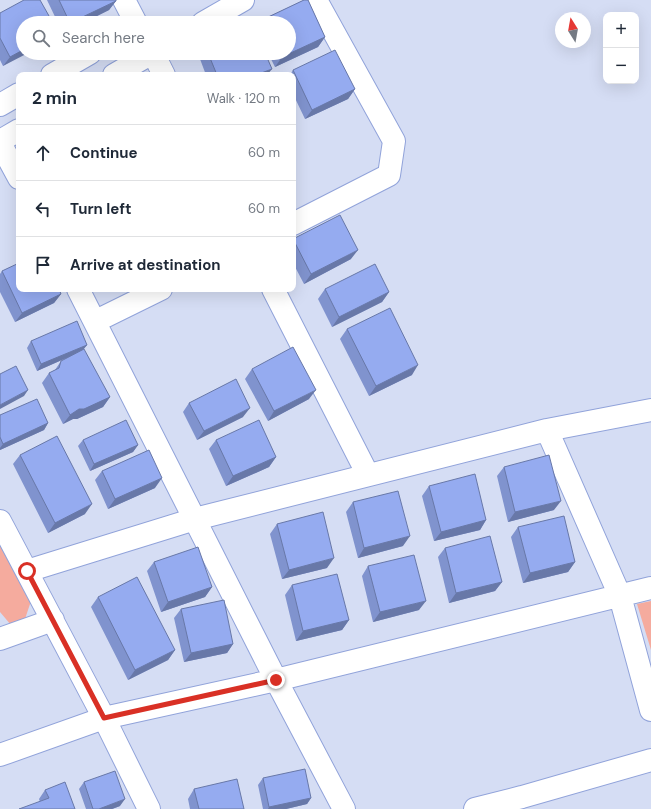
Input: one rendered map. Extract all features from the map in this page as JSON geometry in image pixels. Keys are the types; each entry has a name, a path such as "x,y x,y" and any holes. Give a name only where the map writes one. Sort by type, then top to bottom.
{"street":[{"path":"124,0 132,16"},
{"path":"215,16 243,0"},
{"path":"296,222 389,176 394,141 316,0"},
{"path":"57,72 78,60"},
{"path":"119,72 140,60"},
{"path":"156,60 162,72"},
{"path":"0,105 16,96"},
{"path":"16,132 0,142 16,172"},
{"path":"80,292 276,680 344,809"},
{"path":"96,322 155,292"},
{"path":"275,292 368,475"},
{"path":"27,571 195,519 547,430 651,410"},
{"path":"547,430 620,596 651,710"},
{"path":"0,521 104,718 149,809"},
{"path":"0,755 104,718 276,680 651,588"},
{"path":"0,639 53,620"},
{"path":"475,809 526,803 651,760"}],"shaded area":[{"path":"0,543 32,598 25,619 11,625 0,612"},
{"path":"651,601 651,650 637,604"}],"building":[{"path":"24,0 40,0 49,16 16,16 16,54 10,57 0,38 0,13"},
{"path":"59,0 116,0 85,16 67,16"},
{"path":"304,0 308,0 325,37 296,50 296,16 270,16"},
{"path":"335,50 355,89 312,110 296,76 296,72 293,70"},
{"path":"211,60 268,60 272,69 264,72 216,72"},
{"path":"340,215 358,250 311,274 296,245 296,237"},
{"path":"16,264 16,292 60,292 61,294 22,313 2,271"},
{"path":"375,264 389,292 339,317 325,289"},
{"path":"390,308 418,365 376,386 347,329"},
{"path":"77,321 87,345 41,364 31,341"},
{"path":"293,347 316,390 274,411 252,369"},
{"path":"84,349 110,397 84,409 79,409 70,415 49,373 59,368 61,361"},
{"path":"16,366 28,390 0,405 0,374"},
{"path":"236,379 250,408 204,431 189,403"},
{"path":"37,399 48,423 3,444 0,437 0,415"},
{"path":"126,420 138,445 94,464 83,440"},
{"path":"259,420 276,457 233,476 216,440"},
{"path":"57,436 92,504 55,523 20,455"},
{"path":"149,450 162,478 115,499 102,471"},
{"path":"549,455 561,501 515,512 504,467"},
{"path":"475,474 486,520 441,532 429,486"},
{"path":"398,491 410,536 364,548 353,502"},
{"path":"323,512 334,558 289,570 277,524"},
{"path":"564,516 575,562 530,573 518,527"},
{"path":"490,536 502,582 456,593 445,548"},
{"path":"198,547 212,587 168,602 154,562"},
{"path":"414,555 426,601 380,612 368,566"},
{"path":"337,574 349,620 303,631 292,585"},
{"path":"137,577 175,650 135,670 98,597"},
{"path":"224,600 233,644 191,653 181,609"},
{"path":"305,769 311,798 269,807 263,778"},
{"path":"115,771 125,799 99,809 93,809 84,782"},
{"path":"237,779 244,809 199,809 194,789"},
{"path":"65,782 75,809 19,809 49,798 45,790"}],"route":[{"path":"27,571 104,718 276,680"}]}
